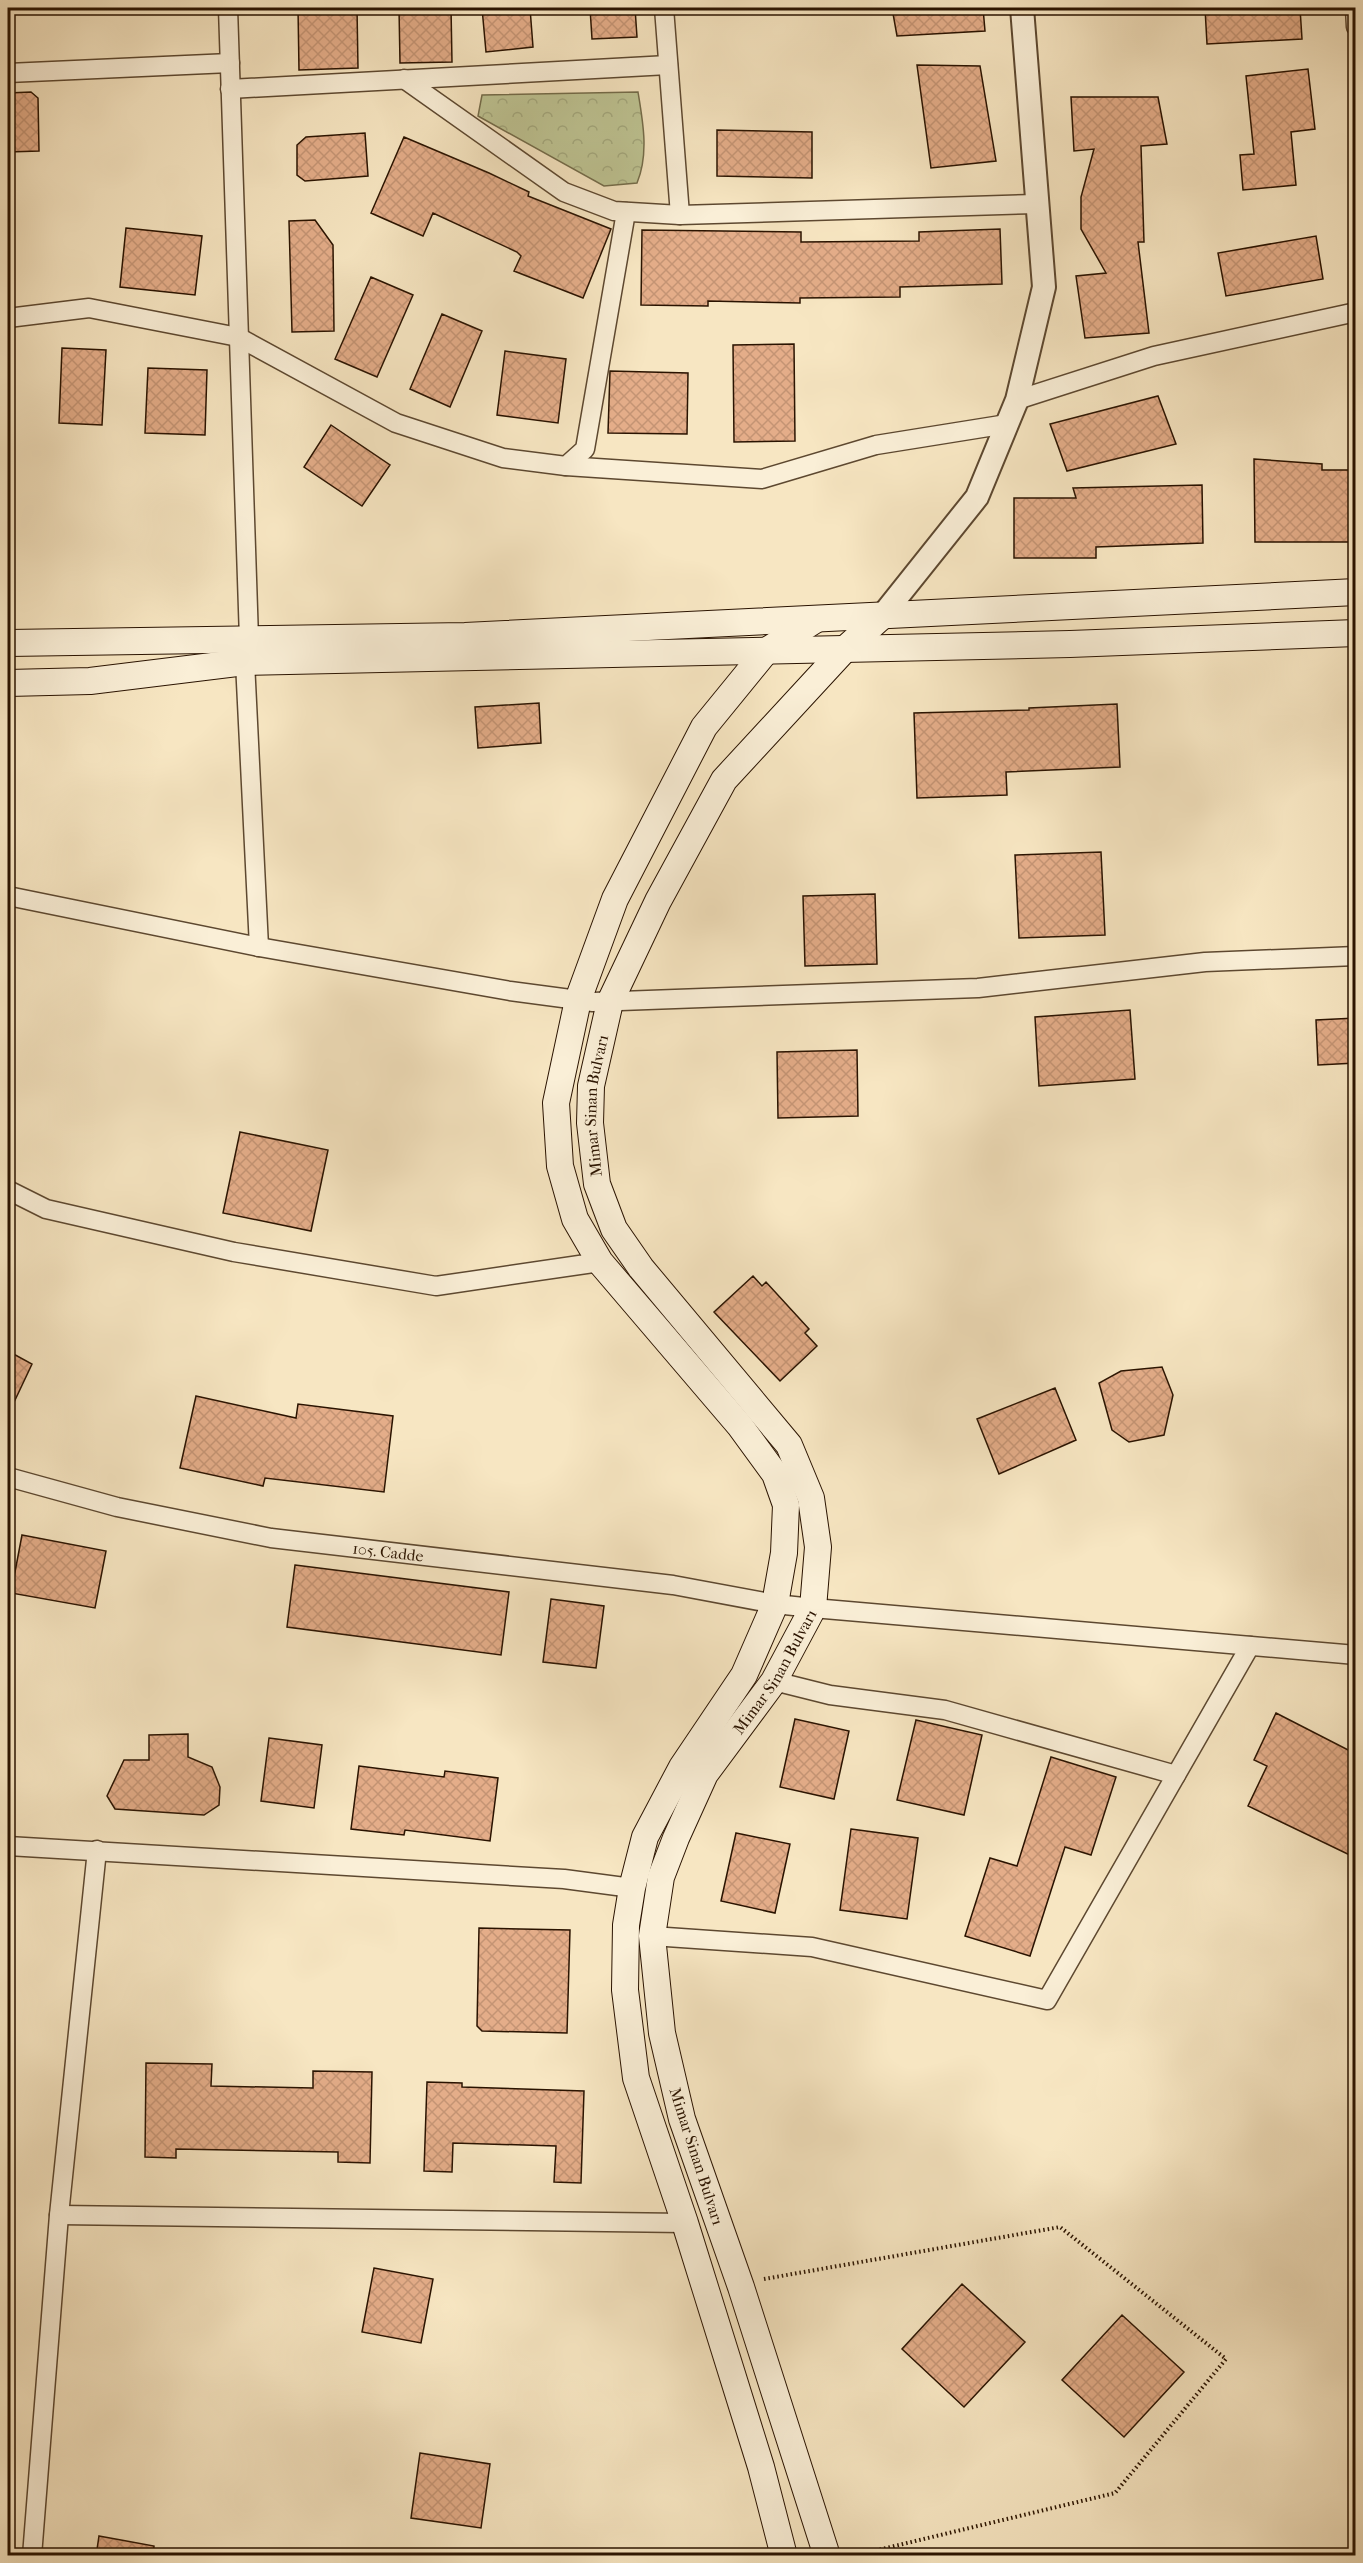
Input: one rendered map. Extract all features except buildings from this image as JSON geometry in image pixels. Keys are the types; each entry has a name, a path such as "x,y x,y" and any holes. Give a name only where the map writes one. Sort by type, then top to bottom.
{"main road":[{"path":"8,683 90,681 247,651 465,636 1356,592"},
{"name":"Mimar Sinan Bulvarı","path":"827,2556 741,2288 682,2119 662,2033 652,1936 661,1877 705,1774 774,1681 813,1608 818,1547 811,1498 789,1445 641,1268 614,1229 597,1184 590,1123 591,1086 610,1002 658,901 724,780 844,650 882,616"},
{"name":"Mimar Sinan Bulvarı","path":"784,2556 761,2466 685,2223 636,2078 625,1990 626,1925 632,1888 645,1837 682,1767 744,1675 775,1604 783,1553 786,1505 775,1474 740,1426 600,1262 575,1219 560,1166 556,1103 578,1000 615,899 704,727 766,651 815,620"},
{"path":"8,643 247,651 766,651 1356,633"}],"street":[{"path":"228,8 258,947"},
{"path":"664,8 680,215"},
{"path":"882,616 977,497 1017,400 1044,287 1022,8"},
{"path":"1355,8 1356,27"},
{"path":"8,73 230,63"},
{"path":"230,89 668,65"},
{"path":"404,79 564,192 614,211 680,215 1036,204"},
{"path":"566,466 585,449 626,212"},
{"path":"8,318 89,308 238,337 396,423 503,458 566,466 762,479 876,445 1007,424"},
{"path":"1017,400 1154,356 1356,312"},
{"path":"8,896 258,947 510,991 610,1002 978,988 1205,962 1356,956"},
{"path":"8,1190 46,1209 212,1247 436,1286 600,1262"},
{"name":"105. Cadde","path":"8,1477 117,1507 271,1538 673,1585 775,1604 1356,1655"},
{"path":"652,1936 812,1947 1047,2000 1250,1646"},
{"path":"774,1681 830,1695 945,1710 1176,1775"},
{"path":"8,1846 564,1880 632,1888"},
{"path":"32,2556 59,2215 97,1851"},
{"path":"59,2215 685,2223"}],"path":[{"path":"741,2288 768,2278 1060,2226 1226,2359 1115,2493 854,2556"}],"green space":[{"path":"638,92 644,149 637,183 604,186 478,116 482,95"}]}
